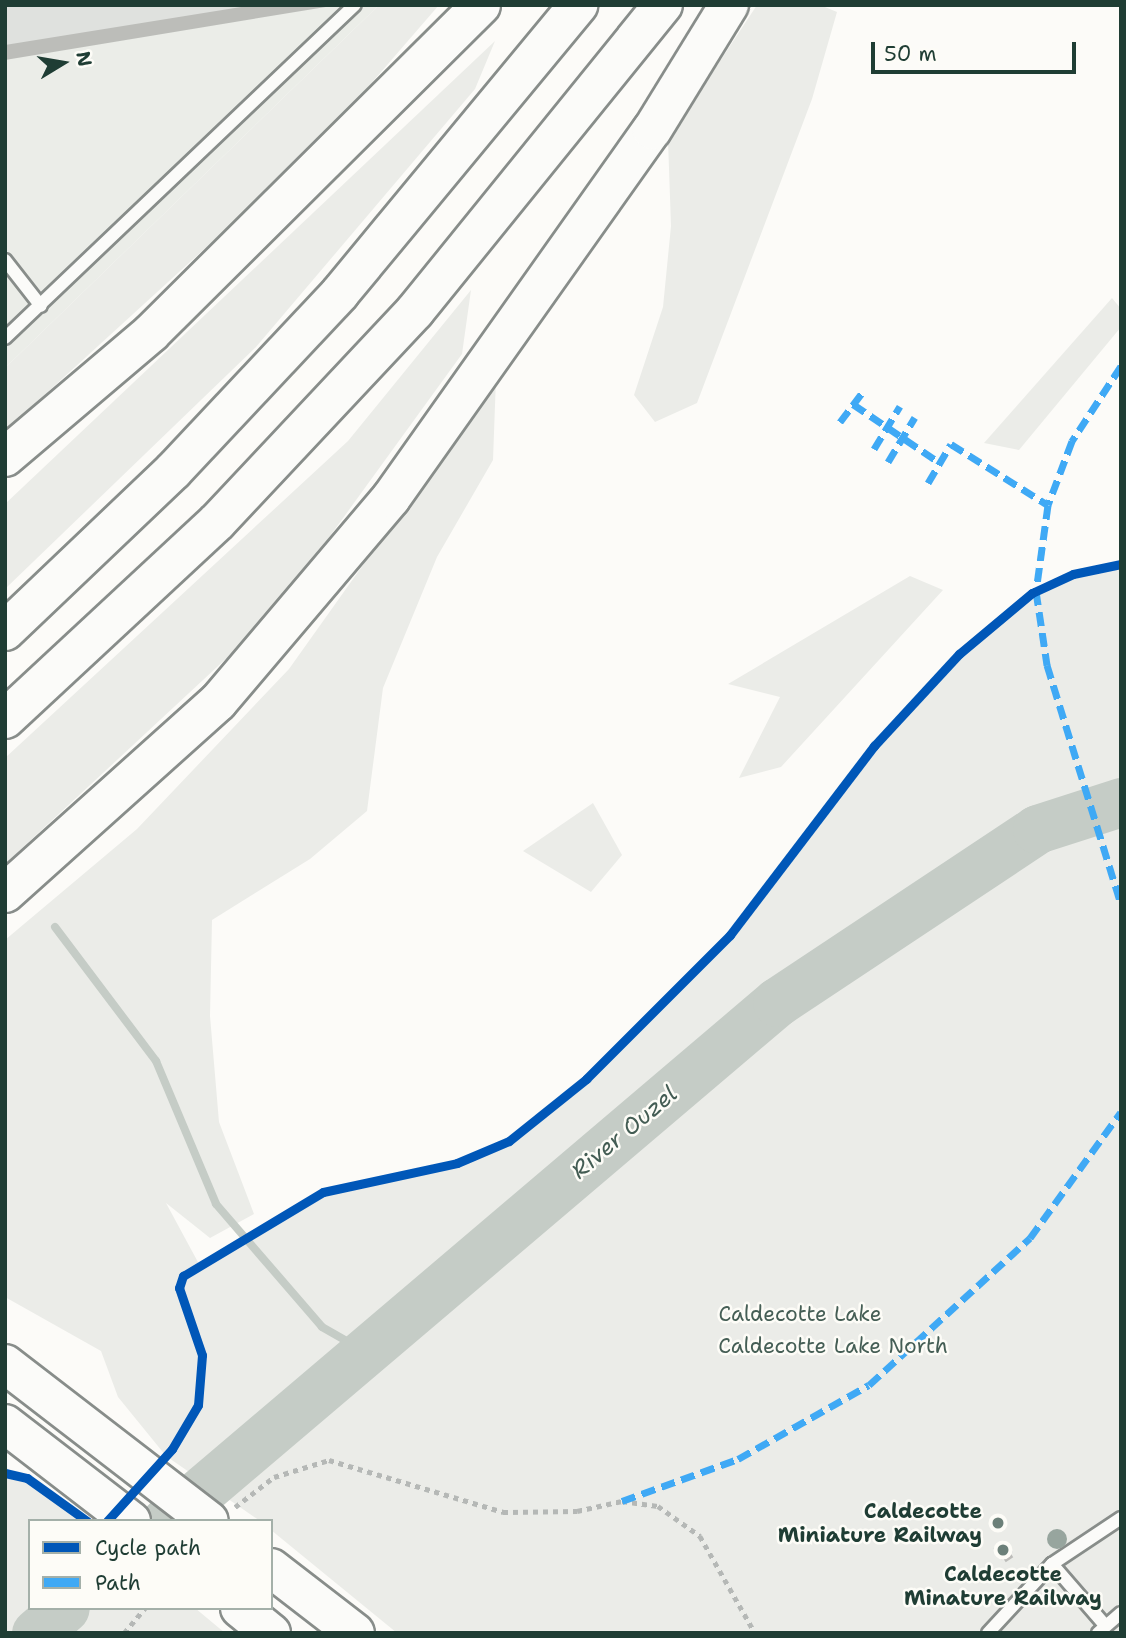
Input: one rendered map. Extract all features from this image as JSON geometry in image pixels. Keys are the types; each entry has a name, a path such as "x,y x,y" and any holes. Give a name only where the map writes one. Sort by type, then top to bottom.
{"highway":[{"path":"5,457 151,333 481,5"},
{"path":"5,631 173,471 340,293 578,5"},
{"path":"5,719 217,523 415,311 663,5"},
{"path":"5,893 218,702 391,498 652,130 729,5"},
{"path":"5,1364 113,1449 220,1516"},
{"path":"5,1424 128,1519"},
{"path":"273,1569 355,1633"}],"lane":[{"path":"5,338 355,5"},
{"path":"5,260 41,306"},
{"path":"988,1633 1052,1564 1121,1518"},
{"path":"1052,1564 1101,1629 1121,1614"}],"path":[{"path":"220,1516 274,1477 329,1460 503,1512 577,1511 622,1501 658,1506 700,1536 755,1633"},
{"path":"124,1633 143,1610"}],"shaded area":[{"path":"5,5 379,5 5,368"}],"green space":[{"path":"379,5 439,5 317,146 5,431 5,368"},
{"path":"757,5 820,5 837,12 812,99 697,403 655,422 634,395 663,307 671,226 668,140"},
{"path":"495,41 475,89 256,347 5,589 5,504"},
{"path":"471,290 462,354 272,616 5,864 5,758 348,441"},
{"path":"1112,298 1121,309 1121,327 1019,450 984,443"},
{"name":"Caldecotte Lake","path":"496,378 493,460 437,557 383,688 367,811 310,859 212,920 210,1016 219,1122 254,1214 210,1238 166,1203 199,1264 323,1192 457,1163 509,1141 586,1079 730,935 874,746 959,654 1032,593 1073,574 1121,564 1121,1633 397,1633 273,1532 273,1519 257,1519 166,1456 118,1397 101,1351 5,1297 5,940 137,829 289,669"},
{"path":"910,576 943,590 781,767 739,778 780,697 728,684"},
{"path":"593,803 622,855 591,892 523,851"},
{"path":"5,1467 84,1519 28,1519 28,1610 197,1610 225,1633 5,1633"}],"building":[{"path":"5,5 241,5 241,7 5,45"},
{"name":"Caldecotte Minature Railway","path":"1004,1540 1013,1552 1002,1560 993,1548"}],"waterway":[{"name":"River Ouzel","path":"168,1519 777,1002 1037,829 1121,802"},
{"path":"55,927 156,1061 216,1204 322,1327 364,1351"},
{"name":"River Ouzel","path":"36,1633 63,1610"}],"marked path":[{"path":"1121,366 1072,441 1048,505 1036,591 1047,665 1121,904"},
{"path":"840,422 864,390"},
{"path":"853,404 940,463"},
{"path":"874,449 900,406"},
{"path":"888,462 915,417"},
{"path":"928,483 951,444 1048,505"},
{"path":"622,1501 738,1459 869,1385 1030,1238 1121,1112"}],"cycle path":[{"path":"109,1519 172,1449 198,1405 202,1355 179,1288 183,1276 323,1192 457,1163 509,1141 586,1079 730,935 874,746 959,654 1032,593 1073,574 1121,564"},
{"path":"5,1473 27,1478 84,1519"}],"place":[{"name":"Caldecotte Miniature Railway","path":"998,1523"},
{"name":"Caldecotte Minature Railway","path":"1003,1550"}],"park label":[{"name":"Caldecotte Lake North","path":"833,1346"}]}
